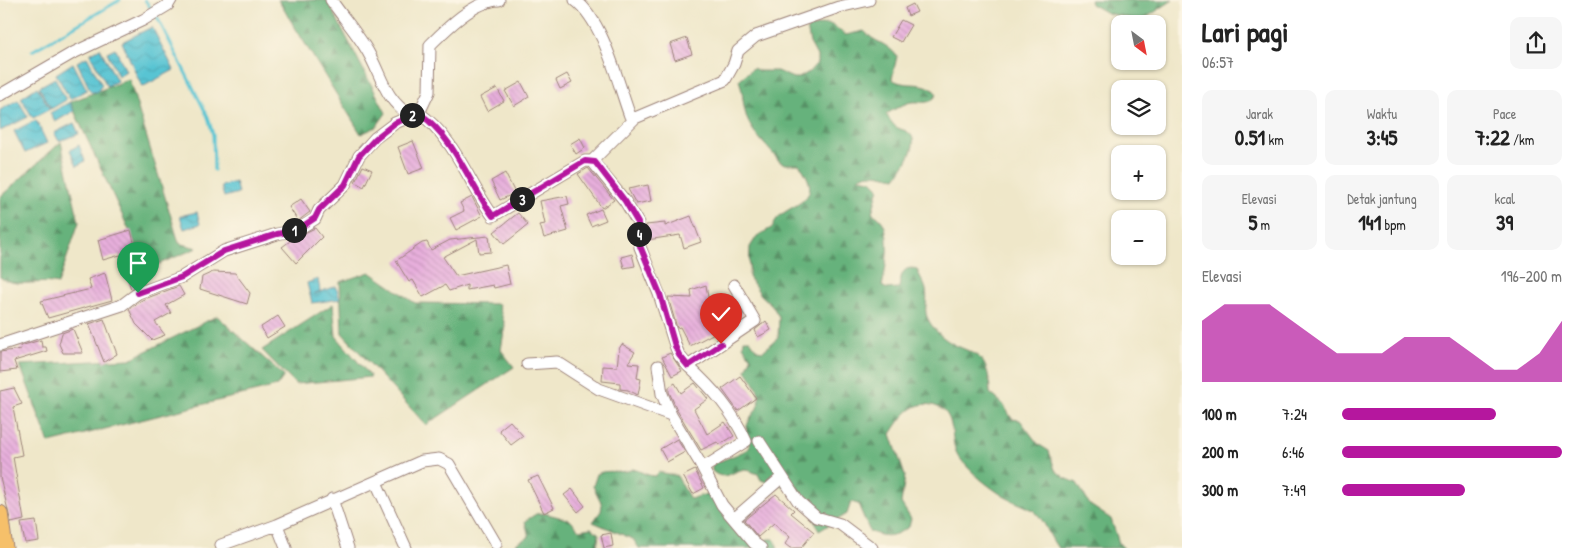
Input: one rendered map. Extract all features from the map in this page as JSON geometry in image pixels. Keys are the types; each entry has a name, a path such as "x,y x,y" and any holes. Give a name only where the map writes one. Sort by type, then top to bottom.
{"main road":[{"path":"0,513 5,548"}],"street":[{"path":"331,0 366,47 391,100 398,108 415,114 439,130 462,163 493,216 585,161 592,160 635,118 725,80 734,64 738,51 756,36 839,7 869,0"},
{"path":"0,345 122,305 138,293 182,277 224,251 277,234 297,230 315,218 319,210 345,185 359,156 376,138 395,123 415,114 429,92 430,45 482,2 499,0"},
{"path":"575,0 591,18 630,116 635,118"},
{"path":"0,95 71,54 143,20 170,3"},
{"path":"592,160 625,201 638,223 640,246 660,294 679,355 715,391 736,418 746,441 703,468"},
{"path":"688,366 755,320 734,285"},
{"path":"527,364 557,362 599,389 671,416"},
{"path":"658,366 661,388 671,416 703,468 722,506 754,544 761,548"},
{"path":"760,441 781,478 798,501 816,517 840,524 872,548"},
{"path":"229,546 422,461 438,459 449,464 496,544"},
{"path":"734,519 781,478"},
{"path":"376,482 406,548"},
{"path":"332,499 348,548"},
{"path":"277,525 286,548"}],"green space":[{"path":"278,0 327,0 386,113 376,127 361,134"},
{"path":"1090,0 1173,0 1150,15 1116,15 1107,13 1091,4"},
{"path":"826,24 832,25 846,35 864,31 893,51 897,56 892,79 897,82 927,86 937,94 929,102 912,102 886,114 896,127 909,133 913,143 910,156 896,178 868,174 859,178 871,180 879,188 872,213 881,220 886,233 886,262 882,286 887,289 899,288 905,270 917,269 927,295 927,316 933,327 953,344 979,357 984,364 988,376 990,393 1003,404 1012,419 1020,420 1038,444 1049,451 1055,470 1065,478 1077,483 1090,505 1111,519 1119,543 1124,548 1058,548 1041,518 1033,510 999,493 963,463 956,451 951,423 948,417 938,407 930,405 922,405 910,410 904,415 891,434 905,476 901,503 911,519 909,527 894,535 886,536 870,532 858,504 851,502 847,514 819,531 805,500 795,490 761,480 758,474 745,469 724,476 720,476 712,471 712,465 750,447 746,430 757,408 759,395 746,370 751,358 743,346 744,340 750,340 757,350 763,351 778,338 779,317 772,305 761,295 749,277 750,247 757,236 773,227 777,219 807,197 810,189 808,178 799,164 785,164 779,161 752,128 745,112 739,80 753,68 759,71 777,71 793,78 799,78 809,72 817,63 817,56 810,43 807,28"},
{"path":"129,79 179,243 197,248 147,269 70,102"},
{"path":"61,142 79,222 58,284 6,281 0,277 0,197"},
{"path":"370,272 415,303 498,304 505,325 501,350 514,367 426,425 342,333 340,282"},
{"path":"333,304 336,336 371,377 295,384 262,350"},
{"path":"217,316 284,376 277,386 49,443 20,365 130,359"},
{"path":"633,469 652,476 659,472 677,476 690,499 713,492 730,508 736,510 740,521 758,545 768,539 774,539 778,548 639,548 633,539 593,522 601,511 602,504 593,486 597,474"},
{"path":"544,513 570,520 579,530 591,528 599,534 597,548 513,548 517,543 529,537 525,521 536,514"}],"water":[{"path":"152,27 174,70 142,87 122,42"},
{"path":"100,48 117,81 107,86 90,54"},
{"path":"115,48 126,71 118,76 107,52"},
{"path":"87,57 102,85 97,92 91,92 77,62"},
{"path":"73,63 87,90 70,99 56,74"},
{"path":"55,78 66,100 51,109 39,87"},
{"path":"37,87 50,109 33,118 21,98"},
{"path":"18,100 28,117 0,131 0,110"},
{"path":"70,102 74,111 55,122 50,113"},
{"path":"36,120 47,143 25,153 14,131"},
{"path":"74,123 79,134 59,141 54,133"},
{"path":"79,145 85,161 77,166 70,150"},
{"path":"235,182 238,193 224,197 221,186"},
{"path":"197,212 200,224 184,229 180,216"},
{"path":"318,279 320,291 314,294 336,286 340,299 312,303 307,283"}],"building":[{"path":"913,4 917,12 908,16 905,8"},
{"path":"901,20 911,25 901,42 891,37"},
{"path":"687,38 692,54 675,60 670,44"},
{"path":"567,74 572,83 560,89 556,80"},
{"path":"521,82 529,97 514,106 505,91"},
{"path":"497,88 504,101 487,111 480,97"},
{"path":"580,138 585,148 576,154 570,144"},
{"path":"413,141 424,168 408,174 398,147"},
{"path":"363,166 372,170 364,187 355,182"},
{"path":"588,168 614,200 602,208 578,174"},
{"path":"505,173 515,193 500,200 491,181"},
{"path":"648,185 651,201 636,204 628,189"},
{"path":"567,196 569,204 561,206 568,231 544,238 540,225 545,224 540,201"},
{"path":"472,197 482,216 456,230 450,218 464,211 460,203"},
{"path":"301,199 310,212 298,221 289,207"},
{"path":"601,209 606,220 591,226 586,215"},
{"path":"518,213 528,225 504,244 494,232"},
{"path":"691,216 701,242 684,248 680,235 647,240 646,225 665,223 665,226"},
{"path":"315,228 322,237 296,263 282,247 294,238"},
{"path":"131,230 144,283 131,289 120,255 103,260 98,240"},
{"path":"489,236 491,252 479,253 477,239 443,257 456,276 506,265 510,284 494,288 493,285 467,290 467,285 449,291 445,285 423,297 413,280 409,282 396,261 422,243 427,242 431,250 450,240"},
{"path":"632,254 635,266 624,268 621,257"},
{"path":"213,272 235,273 250,293 247,304 200,289 202,277"},
{"path":"105,273 112,300 48,318 41,301 91,289 88,279"},
{"path":"706,285 709,303 713,301 715,304 732,296 743,315 722,324 724,328 690,346 680,327 677,328 668,297 692,298 691,290"},
{"path":"179,286 184,295 166,305 171,313 155,322 165,335 152,340 136,324 129,309 142,300"},
{"path":"278,316 285,327 267,338 261,327"},
{"path":"104,319 117,354 104,362 89,324"},
{"path":"766,321 771,330 758,337 755,330"},
{"path":"73,329 83,353 63,353 59,344 62,333"},
{"path":"41,340 42,347 46,347 47,351 14,361 17,370 0,372 0,352 21,349 20,346"},
{"path":"622,344 635,352 628,363 639,364 637,378 641,379 638,395 628,390 620,389 620,383 602,381 603,366 617,367 619,349"},
{"path":"670,353 682,371 672,376 662,357"},
{"path":"740,376 756,398 738,411 722,389"},
{"path":"675,383 681,393 695,383 708,399 694,409 707,434 725,422 734,436 719,445 717,442 701,450 678,412 669,392 669,387"},
{"path":"14,388 22,404 13,407 22,455 13,457 24,520 11,523 0,477 0,391"},
{"path":"510,421 523,436 511,445 499,430"},
{"path":"677,439 685,452 667,462 660,449"},
{"path":"695,470 704,488 693,494 683,476"},
{"path":"538,476 554,508 544,513 528,480"},
{"path":"572,489 585,506 578,512 564,495"},
{"path":"776,494 794,510 791,513 814,532 801,548 790,548 785,544 790,537 774,523 758,537 744,520"},
{"path":"36,521 39,541 25,543 21,523"},
{"path":"611,533 613,546 604,548 601,535"}],"waterway":[{"path":"32,51 120,0"},
{"path":"145,0 157,17 208,117 213,135 214,170"}],"route":[{"path":"138,293 182,277 224,251 277,234 297,230 315,218 319,210 345,185 359,156 376,138 395,123 419,113 439,130 462,163 493,216 585,161 592,160 595,162 625,201 638,223 640,246 660,294 679,355 688,366 721,344"}]}
